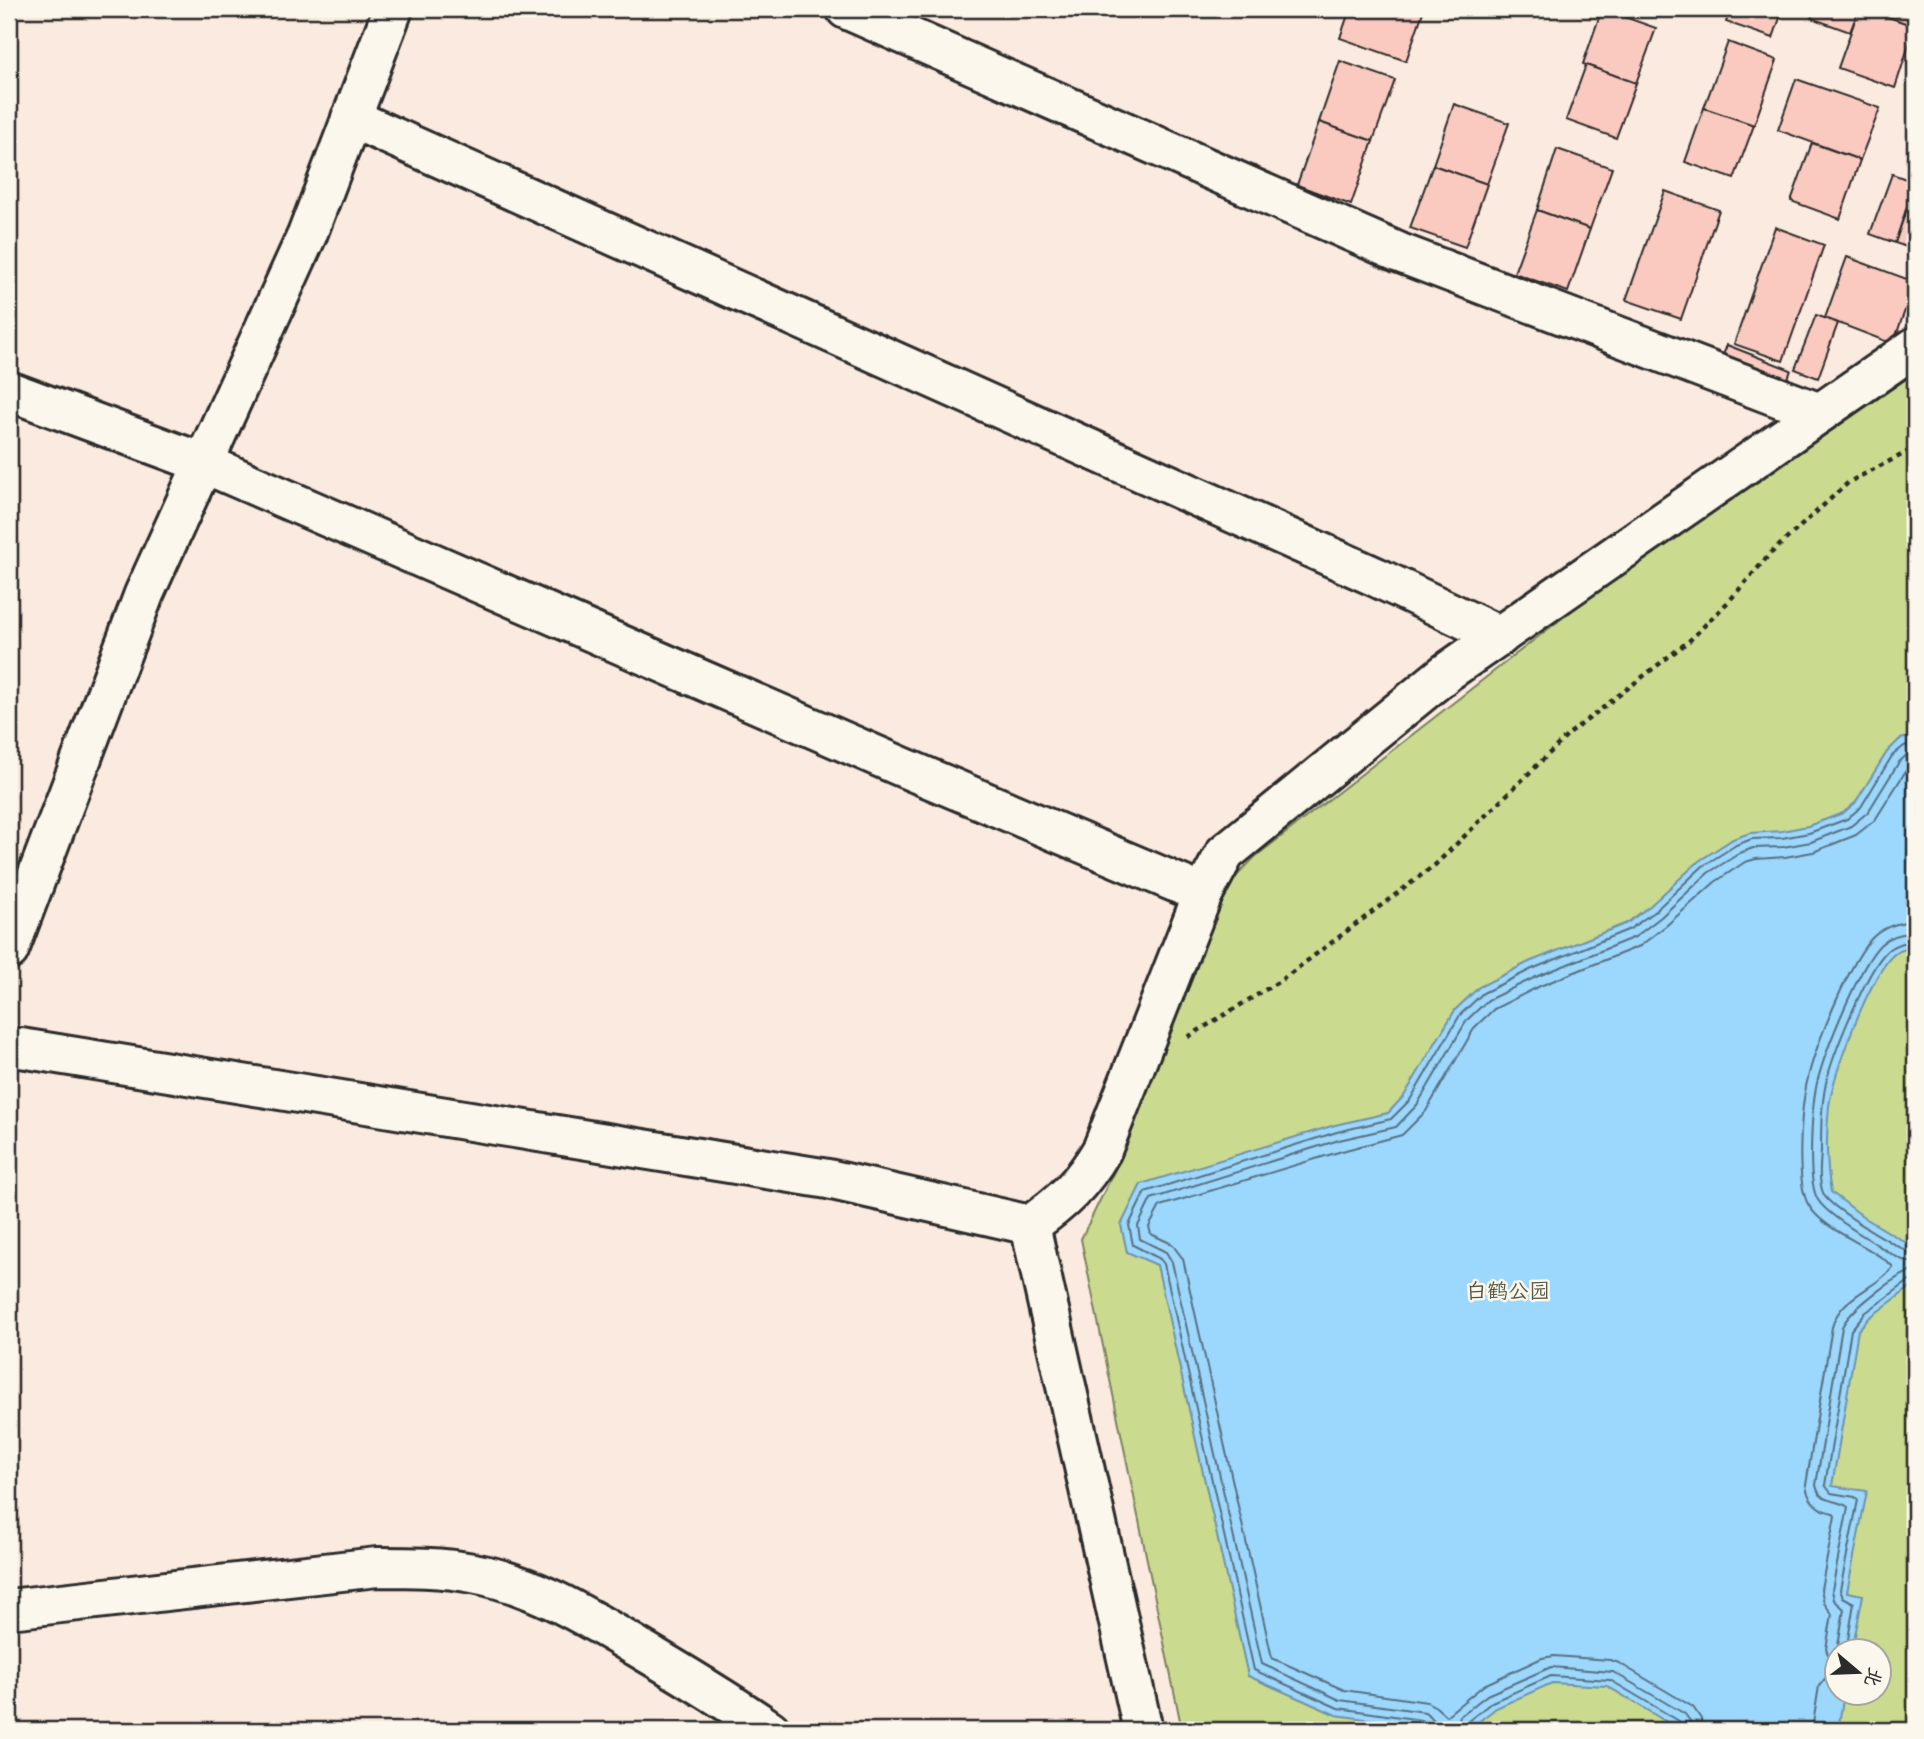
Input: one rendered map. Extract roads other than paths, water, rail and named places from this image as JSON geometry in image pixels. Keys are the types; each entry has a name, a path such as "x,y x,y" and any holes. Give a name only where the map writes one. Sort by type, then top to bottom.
{"street":[{"path":"9,950 144,594 307,235 393,9"},
{"path":"846,9 1400,253 1820,413"},
{"path":"351,118 1350,566 1500,636"},
{"path":"9,1049 21,1048 828,1179 1030,1225 1055,1208 1086,1178 1102,1150 1203,894 1225,853 1447,672 1915,347"},
{"path":"9,391 203,463 887,761 1203,894"},
{"path":"1030,1225 1143,1730"},
{"path":"9,1609 377,1567 425,1567 474,1573 515,1585 573,1609 722,1697 770,1730"}],"water":[{"path":"1915,736 1915,947 1893,955 1872,986 1863,1006 1832,1091 1828,1117 1827,1160 1831,1192 1865,1218 1915,1248 1915,1284 1869,1318 1858,1330 1832,1486 1867,1491 1847,1592 1863,1595 1855,1638 1822,1638 1822,1708 1842,1708 1838,1730 1680,1730 1607,1686 1552,1683 1496,1708 1468,1730 1444,1730 1336,1715 1248,1676 1157,1265 1127,1252 1121,1225 1141,1184 1335,1125 1388,1113 1404,1096 1455,1010 1479,987 1529,962 1627,923 1699,861 1733,839 1750,833 1808,826 1843,813 1855,803 1887,752 1900,739"}],"park label":[{"name":"白鹤公园","path":"1508,1291"}]}
